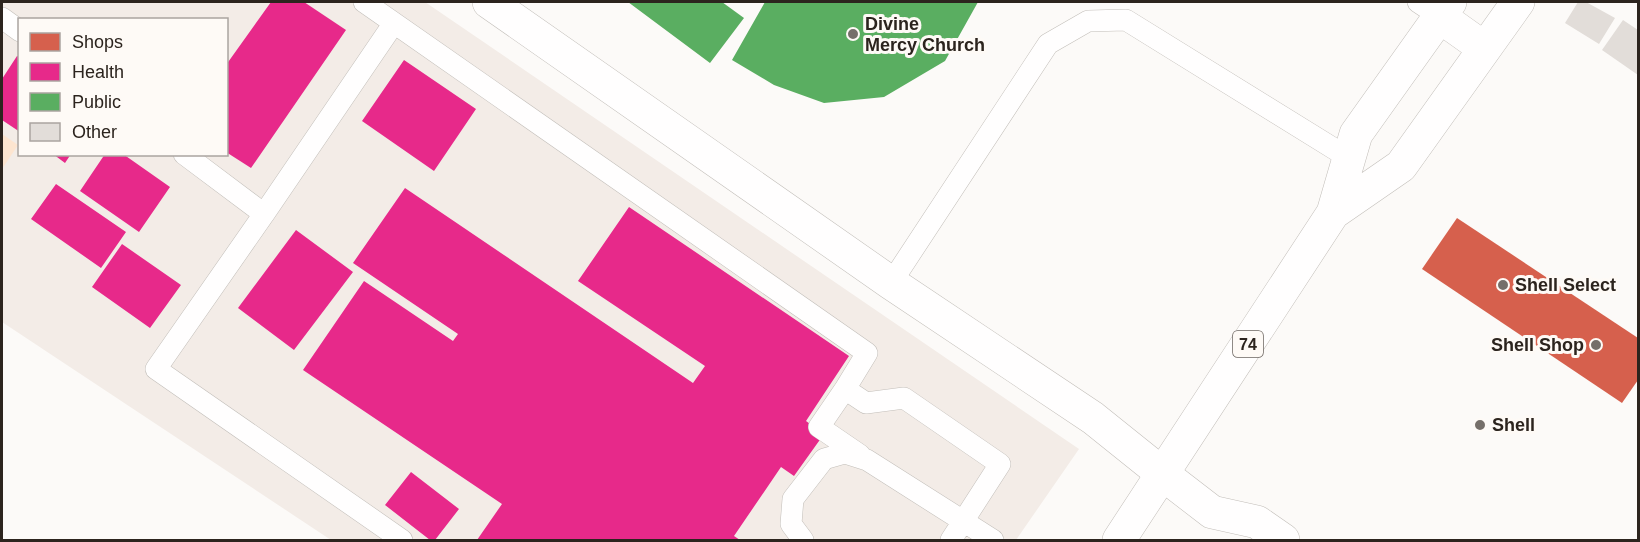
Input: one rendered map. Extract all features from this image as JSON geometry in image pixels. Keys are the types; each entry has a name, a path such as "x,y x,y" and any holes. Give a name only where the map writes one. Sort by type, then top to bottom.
{"main road":[{"path":"489,2 891,283 1093,418 1212,512 1227,540"},
{"name":"74","path":"1333,213 1401,166 1518,2"},
{"path":"1436,6 1484,48"},
{"name":"74","path":"1119,540 1164,475 1333,213 1356,134 1436,6"},
{"path":"1212,512 1257,522 1283,540"}],"lane":[{"path":"364,2 867,353 819,427 993,540"},
{"path":"2,18 18,30"},
{"path":"891,283 1048,44 1088,21 1126,20 1349,158"},
{"path":"394,22 156,369 402,540"},
{"path":"187,156 264,214"},
{"path":"845,389 866,403 904,398 1000,465 951,540"},
{"path":"803,540 791,524 793,499 824,459 846,453 867,460"}],"shaded area":[{"path":"2,2 425,2 1079,449 1016,540 331,540 2,322"},
{"path":"2,134 18,145 2,169"}],"building: Shops":[{"name":"Shell Select","path":"1457,218 1638,338 1638,380 1622,403 1422,269"}],"building: Health":[{"path":"271,2 304,2 346,30 251,168 228,153 228,62"},
{"path":"18,56 18,131 2,120 2,79"},
{"path":"404,60 476,109 434,171 362,121"},
{"path":"56,156 70,156 65,163"},
{"path":"104,156 126,156 170,187 139,232 80,191"},
{"path":"56,184 126,232 101,268 31,219"},
{"path":"405,188 693,383 705,366 578,281 629,207 849,356 806,421 824,434 794,476 781,467 734,536 740,540 477,540 502,504 303,370 364,281 453,341 458,334 353,263"},
{"path":"296,230 353,272 294,350 238,308"},
{"path":"122,244 181,285 150,328 92,287"},
{"path":"411,472 459,509 435,540 430,540 385,505"}],"building: Public":[{"path":"628,2 722,2 744,18 710,63"},
{"name":"Divine Mercy Church","path":"765,2 978,2 945,61 884,97 824,103 774,85 732,60"}],"building: Other":[{"path":"1578,2 1586,2 1615,18 1599,44 1565,23"},
{"path":"1623,20 1638,30 1638,75 1602,50"}],"place":[{"name":"Divine Mercy Church","path":"853,34"},
{"name":"Shell Select","path":"1503,285"},
{"name":"Shell Shop","path":"1596,345"},
{"name":"Shell","path":"1480,425"}]}
